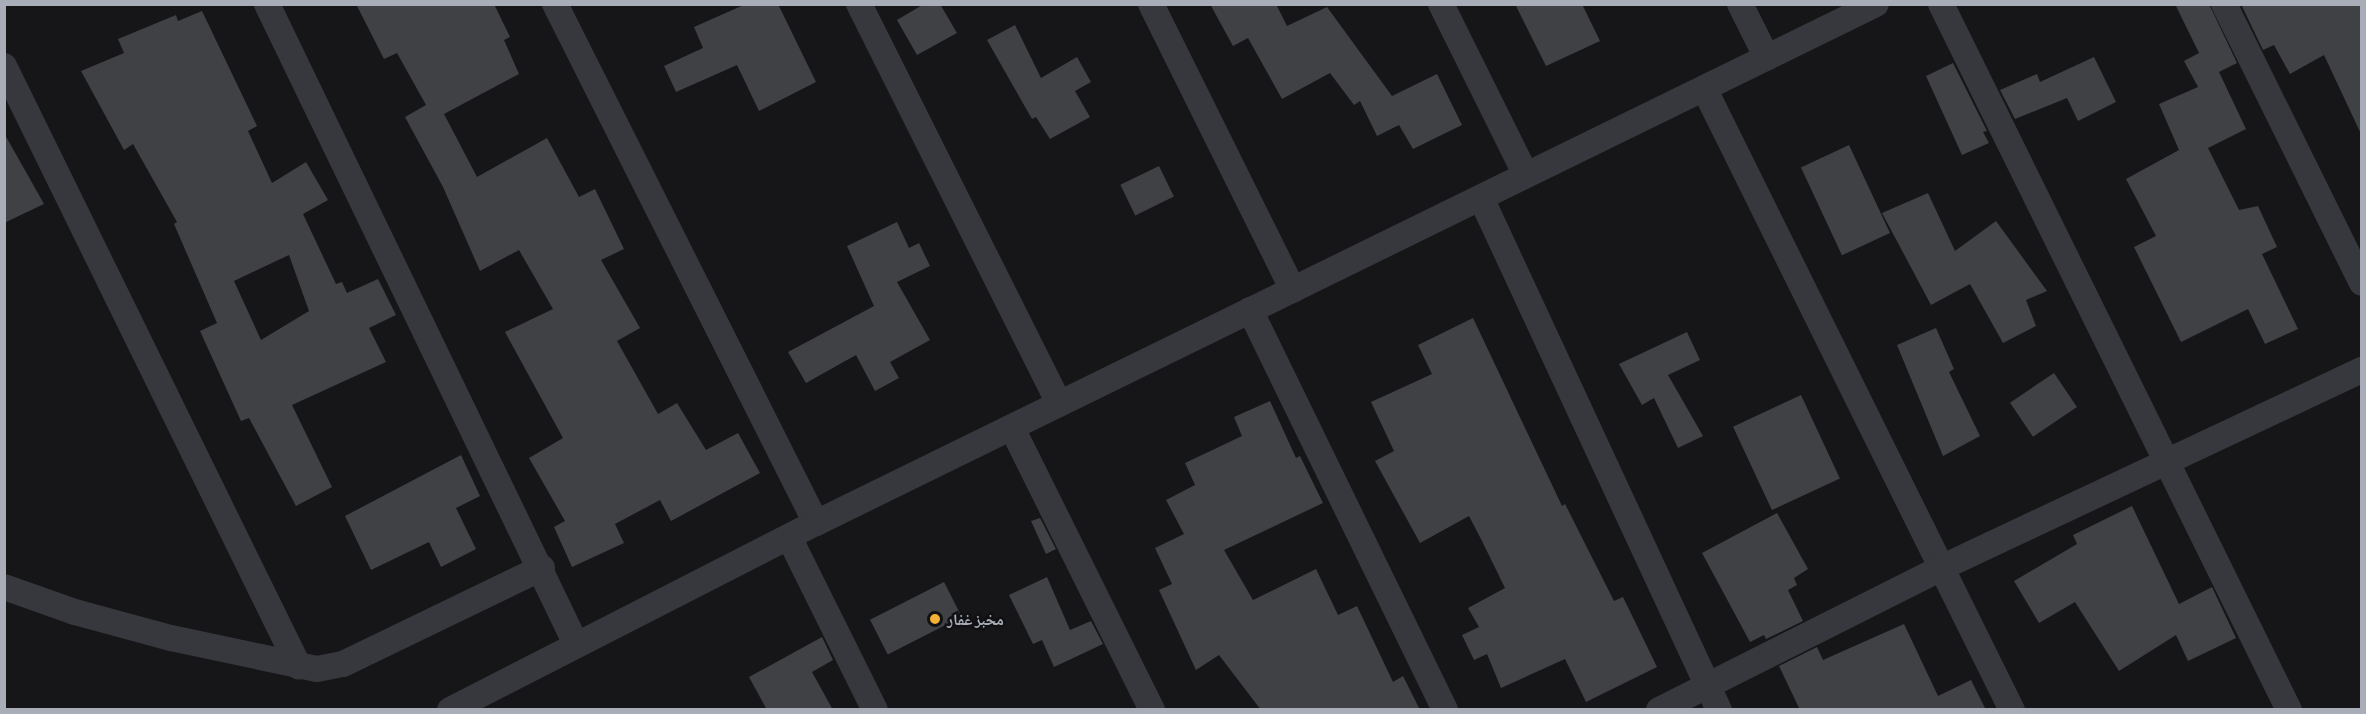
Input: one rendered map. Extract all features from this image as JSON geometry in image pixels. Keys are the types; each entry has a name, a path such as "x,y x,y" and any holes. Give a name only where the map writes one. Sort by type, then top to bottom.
{"street":[{"path":"267,4 542,568 576,644"},
{"path":"555,4 816,523"},
{"path":"859,4 1059,404"},
{"path":"1151,4 1293,290"},
{"path":"1441,4 1526,175"},
{"path":"1740,4 1767,58"},
{"path":"450,710 816,523 1250,310 1482,200 1526,175 1705,90 1876,4"},
{"path":"1941,4 2289,710"},
{"path":"2224,4 2361,283"},
{"path":"4,66 299,667"},
{"path":"1705,90 2012,710"},
{"path":"1482,200 1719,710"},
{"path":"1250,310 1444,710"},
{"path":"1659,710 1943,567 2169,464 2361,370"},
{"path":"1012,428 1152,710"},
{"path":"789,537 875,710"},
{"path":"4,587 75,612 299,667 317,669 343,664 542,568"}],"building":[{"path":"356,4 494,4 510,37 504,40 519,74 444,114 477,177 547,138 579,197 595,189 624,249 601,260 640,328 617,341 658,414 677,403 706,450 738,433 760,473 671,521 660,500 615,524 624,543 572,567 554,527 565,521 529,458 563,438 505,332 553,309 519,250 480,271 443,187 405,117 426,105 397,53 384,59"},
{"path":"746,4 778,4 816,82 759,111 737,65 676,92 664,66 703,48 694,27"},
{"path":"924,4 940,4 957,33 917,55 897,20"},
{"path":"1210,4 1276,4 1287,26 1327,7 1392,96 1437,74 1462,125 1413,149 1399,125 1377,136 1360,101 1354,105 1330,73 1282,99 1248,38 1233,46"},
{"path":"1515,4 1582,4 1600,41 1546,66"},
{"path":"2175,4 2209,4 2237,63 2219,72 2246,129 2208,148 2239,210 2258,206 2277,247 2262,254 2298,329 2265,344 2248,309 2181,342 2134,247 2156,236 2126,179 2179,150 2159,104 2198,87 2184,61 2199,53"},
{"path":"2241,4 2361,4 2361,134 2324,55 2290,74 2274,45 2263,50"},
{"path":"202,11 257,126 248,131 272,183 306,162 328,200 303,214 336,284 342,282 347,293 378,279 396,315 369,328 386,362 292,405 332,487 296,506 249,418 241,421 200,331 217,323 174,224 177,222 133,144 124,150 81,71 124,53 118,39 176,15 178,21","holes":["289,255 309,311 261,340 234,281"]},
{"path":"1015,25 1041,78 1077,57 1091,82 1075,91 1090,117 1050,139 1036,117 1032,119 987,40"},
{"path":"2094,57 2116,102 2078,121 2067,98 2015,119 2000,90 2037,74 2040,82"},
{"path":"1953,63 1987,131 1983,132 1989,143 1962,155 1926,76"},
{"path":"4,133 44,204 4,223"},
{"path":"1849,145 1890,233 1842,255 1801,167"},
{"path":"1159,166 1174,197 1135,215 1120,185"},
{"path":"1928,193 1955,251 1996,221 2047,291 2026,300 2036,326 2003,343 1970,284 1931,305 1882,213"},
{"path":"897,222 909,248 919,243 930,266 897,282 930,340 890,362 899,378 875,391 856,355 806,383 788,352 874,306 847,246"},
{"path":"1473,318 1562,506 1565,504 1614,601 1623,597 1657,667 1586,702 1565,659 1501,688 1487,654 1474,660 1462,635 1479,627 1468,608 1505,588 1482,541 1469,516 1420,543 1375,461 1394,451 1371,402 1432,374 1418,345"},
{"path":"1936,328 1954,369 1949,372 1980,436 1943,456 1897,345"},
{"path":"1687,332 1700,360 1668,375 1703,436 1678,448 1654,398 1642,405 1619,364"},
{"path":"2054,373 2077,407 2033,437 2010,403"},
{"path":"1801,395 1840,478 1772,510 1733,427"},
{"path":"1270,401 1296,458 1300,456 1323,503 1224,550 1253,600 1316,569 1338,615 1357,606 1393,682 1403,676 1420,710 1261,710 1219,655 1196,670 1159,590 1172,584 1155,548 1184,534 1166,500 1195,485 1185,463 1242,436 1234,417"},
{"path":"461,455 480,496 456,508 476,549 441,567 429,542 371,570 345,516"},
{"path":"2132,506 2179,604 2212,587 2236,638 2188,661 2176,635 2119,671 2075,602 2039,623 2014,581 2077,544 2073,535"},
{"path":"1777,513 1808,569 1794,578 1797,585 1788,590 1803,621 1766,639 1764,635 1750,642 1702,553"},
{"path":"1040,518 1056,549 1046,554 1031,521"},
{"path":"1047,577 1070,630 1091,621 1103,644 1054,667 1042,640 1033,644 1009,595"},
{"path":"944,582 962,617 888,654 870,620"},
{"path":"1904,624 1938,696 1971,680 1986,710 1800,710 1779,666 1817,647 1823,660"},
{"path":"822,637 833,660 812,672 833,710 767,710 749,677"}],"place":[{"name":"مخبز غفار","path":"935,619"}]}
